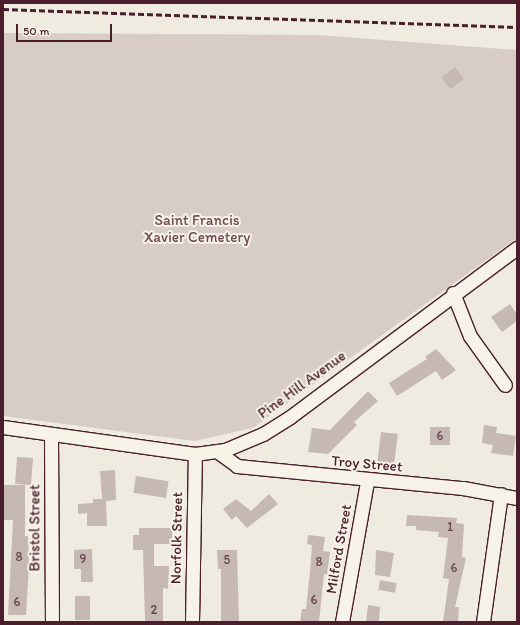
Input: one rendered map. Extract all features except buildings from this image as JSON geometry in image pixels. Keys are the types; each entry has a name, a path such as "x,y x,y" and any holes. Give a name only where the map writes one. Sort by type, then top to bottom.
{"street":[{"name":"Pine Hill Avenue","path":"3,427 195,454 218,452 263,434 290,418 453,293 517,248"},
{"path":"453,293 470,336 505,385"},
{"name":"Bristol Street","path":"51,434 52,622"},
{"name":"Troy Street","path":"218,452 237,466 367,481 501,494 517,498"},
{"name":"Norfolk Street","path":"192,622 195,454"},
{"name":"Milford Street","path":"342,622 367,481"},
{"path":"483,622 501,494"}],"green space":[{"name":"Saint Francis Xavier Cemetery","path":"3,33 317,35 517,50 517,238 253,428 195,441 3,416"}],"railway":[{"path":"3,9 517,27"}]}
